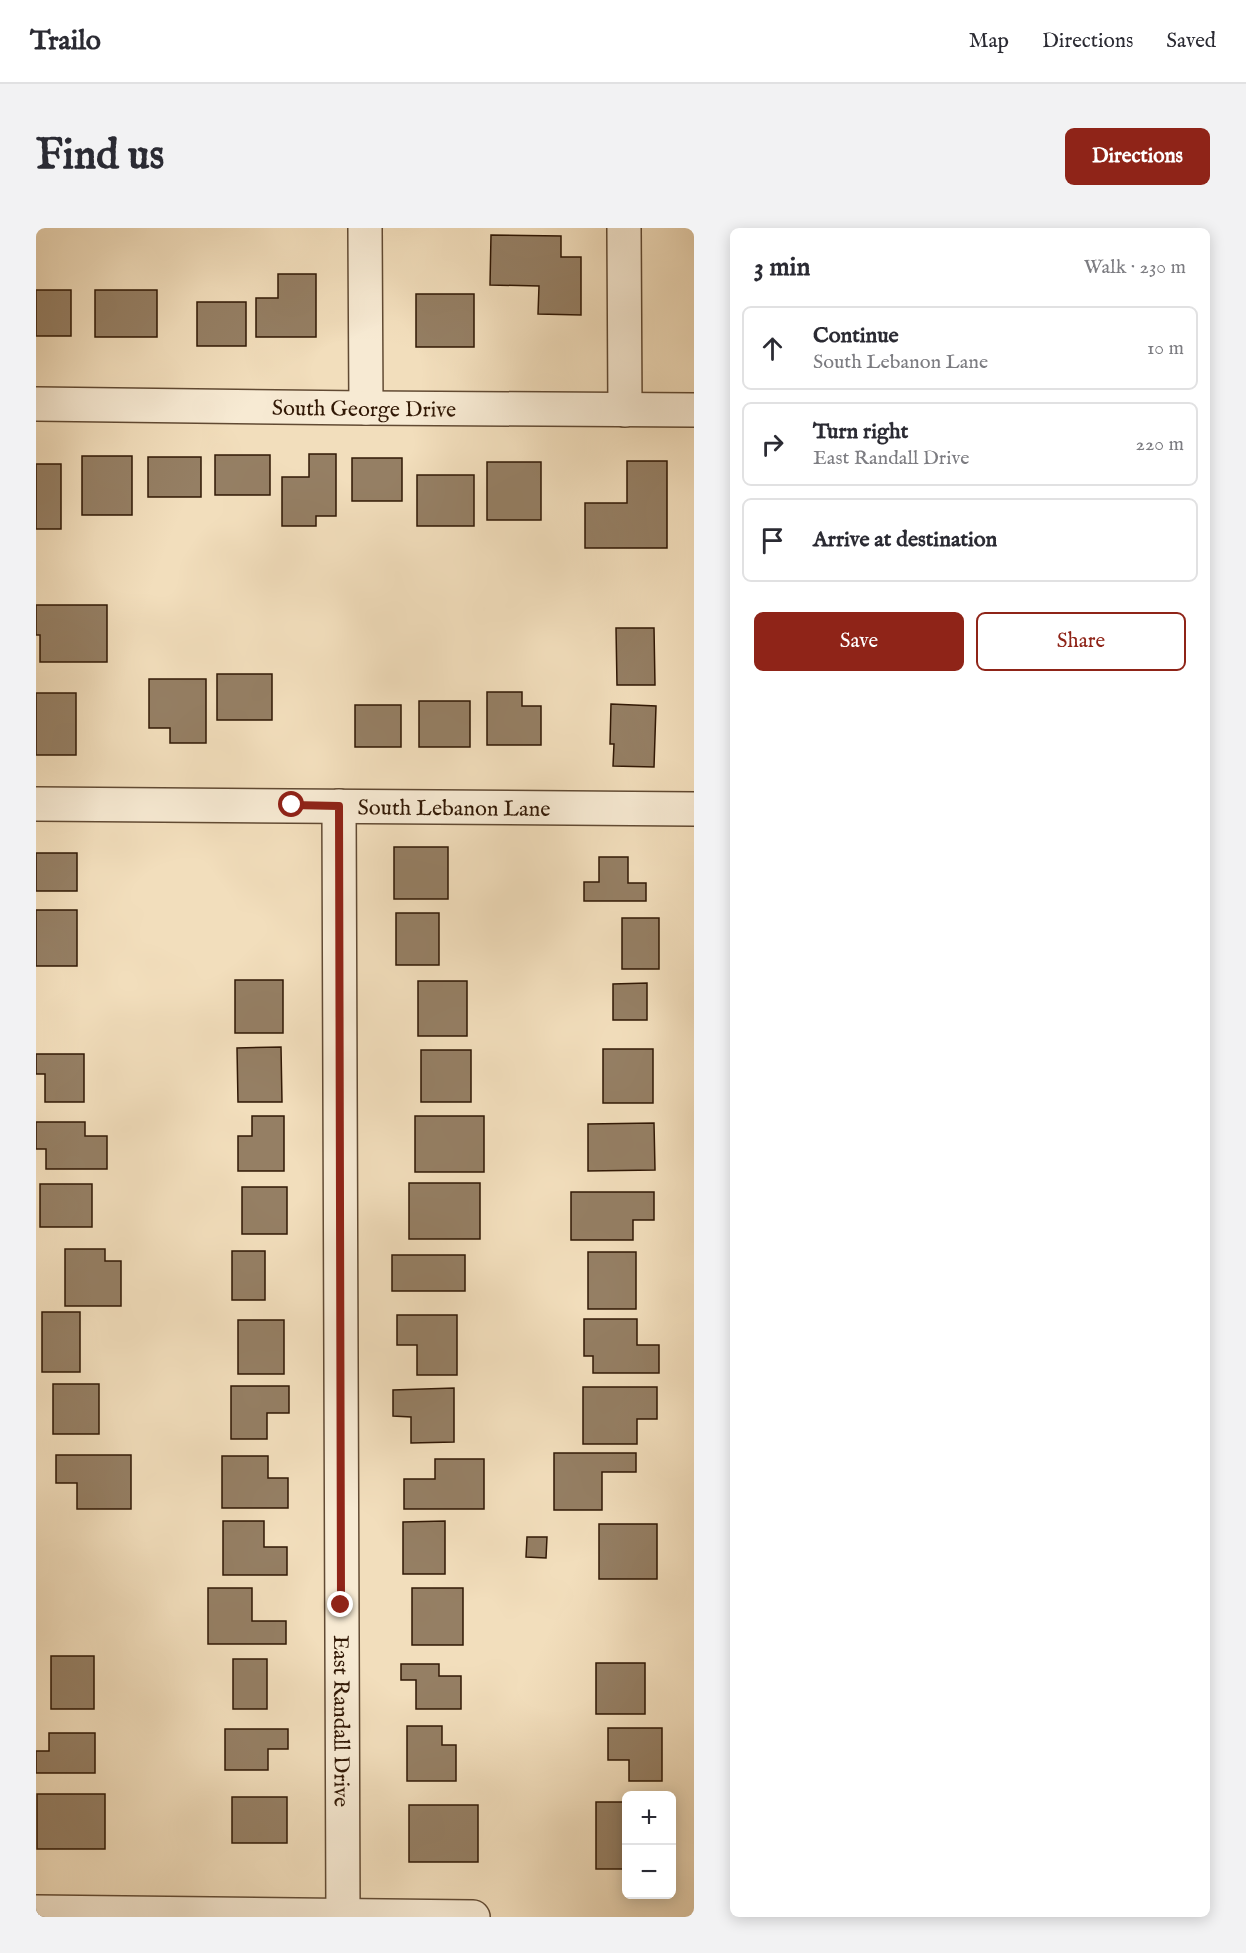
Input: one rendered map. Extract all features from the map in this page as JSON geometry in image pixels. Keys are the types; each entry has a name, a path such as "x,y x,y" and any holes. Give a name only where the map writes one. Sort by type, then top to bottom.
{"street":[{"path":"365,228 366,408"},
{"path":"624,228 625,410"},
{"name":"South George Drive","path":"36,404 694,410"},
{"name":"South Lebanon Lane","path":"36,804 694,809"},
{"name":"East Randall Drive","path":"339,806 343,1915"},
{"path":"36,1912 171,1916 473,1917"}],"building":[{"path":"491,235 561,236 561,257 581,257 581,315 538,314 539,286 490,285"},
{"path":"278,274 316,274 316,337 256,337 256,298 278,298"},
{"path":"36,290 71,290 71,336 36,336"},
{"path":"95,290 157,290 157,337 95,337"},
{"path":"416,294 474,294 474,347 416,347"},
{"path":"197,302 246,302 246,346 197,346"},
{"path":"309,454 336,454 336,516 316,516 316,526 282,526 282,477 309,477"},
{"path":"215,455 270,455 270,495 215,495"},
{"path":"82,456 132,456 132,515 82,515"},
{"path":"148,457 201,457 201,497 148,497"},
{"path":"352,458 402,458 402,501 352,501"},
{"path":"627,461 667,461 667,548 585,548 585,503 627,503"},
{"path":"487,462 541,462 541,520 487,520"},
{"path":"36,464 61,464 61,529 36,529"},
{"path":"417,475 474,475 474,526 417,526"},
{"path":"36,605 107,605 107,662 40,662 40,635 36,635"},
{"path":"616,628 654,628 655,685 617,685"},
{"path":"217,674 272,674 272,720 217,720"},
{"path":"149,679 206,679 206,743 170,743 170,728 149,728"},
{"path":"487,692 522,692 522,706 541,706 541,745 487,745"},
{"path":"36,693 76,693 76,755 36,755"},
{"path":"419,701 470,701 470,747 419,747"},
{"path":"611,704 656,706 654,767 613,766 614,744 610,744"},
{"path":"355,705 401,705 401,747 355,747"},
{"path":"394,847 448,847 448,899 394,899"},
{"path":"36,853 77,853 77,891 36,891"},
{"path":"599,857 628,857 628,883 646,883 646,901 584,901 584,882 599,882"},
{"path":"36,910 77,910 77,966 36,966"},
{"path":"396,913 439,913 439,965 396,965"},
{"path":"622,918 659,918 659,969 622,969"},
{"path":"235,980 283,980 283,1033 235,1033"},
{"path":"418,981 467,981 467,1036 418,1036"},
{"path":"647,983 647,1020 613,1020 613,984"},
{"path":"281,1047 282,1102 238,1102 237,1048"},
{"path":"603,1049 653,1049 653,1103 603,1103"},
{"path":"421,1050 471,1050 471,1102 421,1102"},
{"path":"36,1054 84,1054 84,1102 45,1102 45,1074 36,1074"},
{"path":"252,1116 284,1116 284,1171 238,1171 238,1136 252,1136"},
{"path":"415,1116 484,1116 484,1172 415,1172"},
{"path":"36,1122 85,1122 85,1136 107,1136 107,1169 46,1169 46,1149 36,1149"},
{"path":"654,1123 655,1170 588,1171 588,1124"},
{"path":"409,1183 480,1183 480,1239 409,1239"},
{"path":"40,1184 92,1184 92,1227 40,1227"},
{"path":"242,1187 287,1187 287,1234 242,1234"},
{"path":"571,1192 654,1192 654,1220 633,1220 633,1240 571,1240"},
{"path":"65,1249 105,1249 105,1261 121,1261 121,1306 65,1306"},
{"path":"232,1251 265,1251 265,1300 232,1300"},
{"path":"588,1252 636,1252 636,1309 588,1309"},
{"path":"392,1255 465,1255 465,1291 392,1291"},
{"path":"42,1312 80,1312 80,1372 42,1372"},
{"path":"397,1315 457,1315 457,1375 417,1375 417,1345 397,1345"},
{"path":"584,1319 637,1319 637,1345 659,1345 659,1373 593,1373 593,1356 584,1356"},
{"path":"238,1320 284,1320 284,1374 238,1374"},
{"path":"53,1384 99,1384 99,1434 53,1434"},
{"path":"231,1386 289,1386 289,1413 267,1413 267,1439 231,1439"},
{"path":"583,1387 657,1387 657,1419 637,1419 637,1444 583,1444"},
{"path":"454,1388 454,1442 411,1443 411,1417 393,1416 393,1390"},
{"path":"554,1453 636,1453 636,1472 602,1472 602,1510 554,1510"},
{"path":"56,1455 131,1455 131,1509 77,1509 77,1483 56,1483"},
{"path":"222,1456 268,1456 268,1478 288,1478 288,1508 222,1508"},
{"path":"435,1459 484,1459 484,1509 404,1509 404,1479 435,1479"},
{"path":"223,1521 264,1521 264,1547 287,1547 287,1575 223,1575"},
{"path":"445,1521 445,1574 403,1574 403,1522"},
{"path":"599,1524 657,1524 657,1579 599,1579"},
{"path":"527,1537 547,1537 546,1558 526,1557"},
{"path":"208,1588 252,1588 252,1621 286,1621 286,1644 208,1644"},
{"path":"412,1588 463,1588 463,1645 412,1645"},
{"path":"51,1656 94,1656 94,1709 51,1709"},
{"path":"233,1659 267,1659 267,1709 233,1709"},
{"path":"596,1663 645,1663 645,1714 596,1714"},
{"path":"401,1664 439,1664 439,1676 461,1676 461,1709 416,1709 416,1680 401,1680"},
{"path":"407,1726 442,1726 442,1745 456,1745 456,1781 407,1781"},
{"path":"608,1728 662,1728 662,1781 629,1781 629,1760 608,1760"},
{"path":"225,1729 288,1729 288,1749 268,1749 268,1770 225,1770"},
{"path":"49,1733 95,1733 95,1773 36,1773 36,1751 49,1751"},
{"path":"37,1794 105,1794 105,1849 37,1849"},
{"path":"232,1797 287,1797 287,1843 232,1843"},
{"path":"596,1802 622,1802 622,1869 596,1869"},
{"path":"409,1805 478,1805 478,1862 409,1862"}],"route":[{"path":"292,805 339,806 341,1605"}]}
